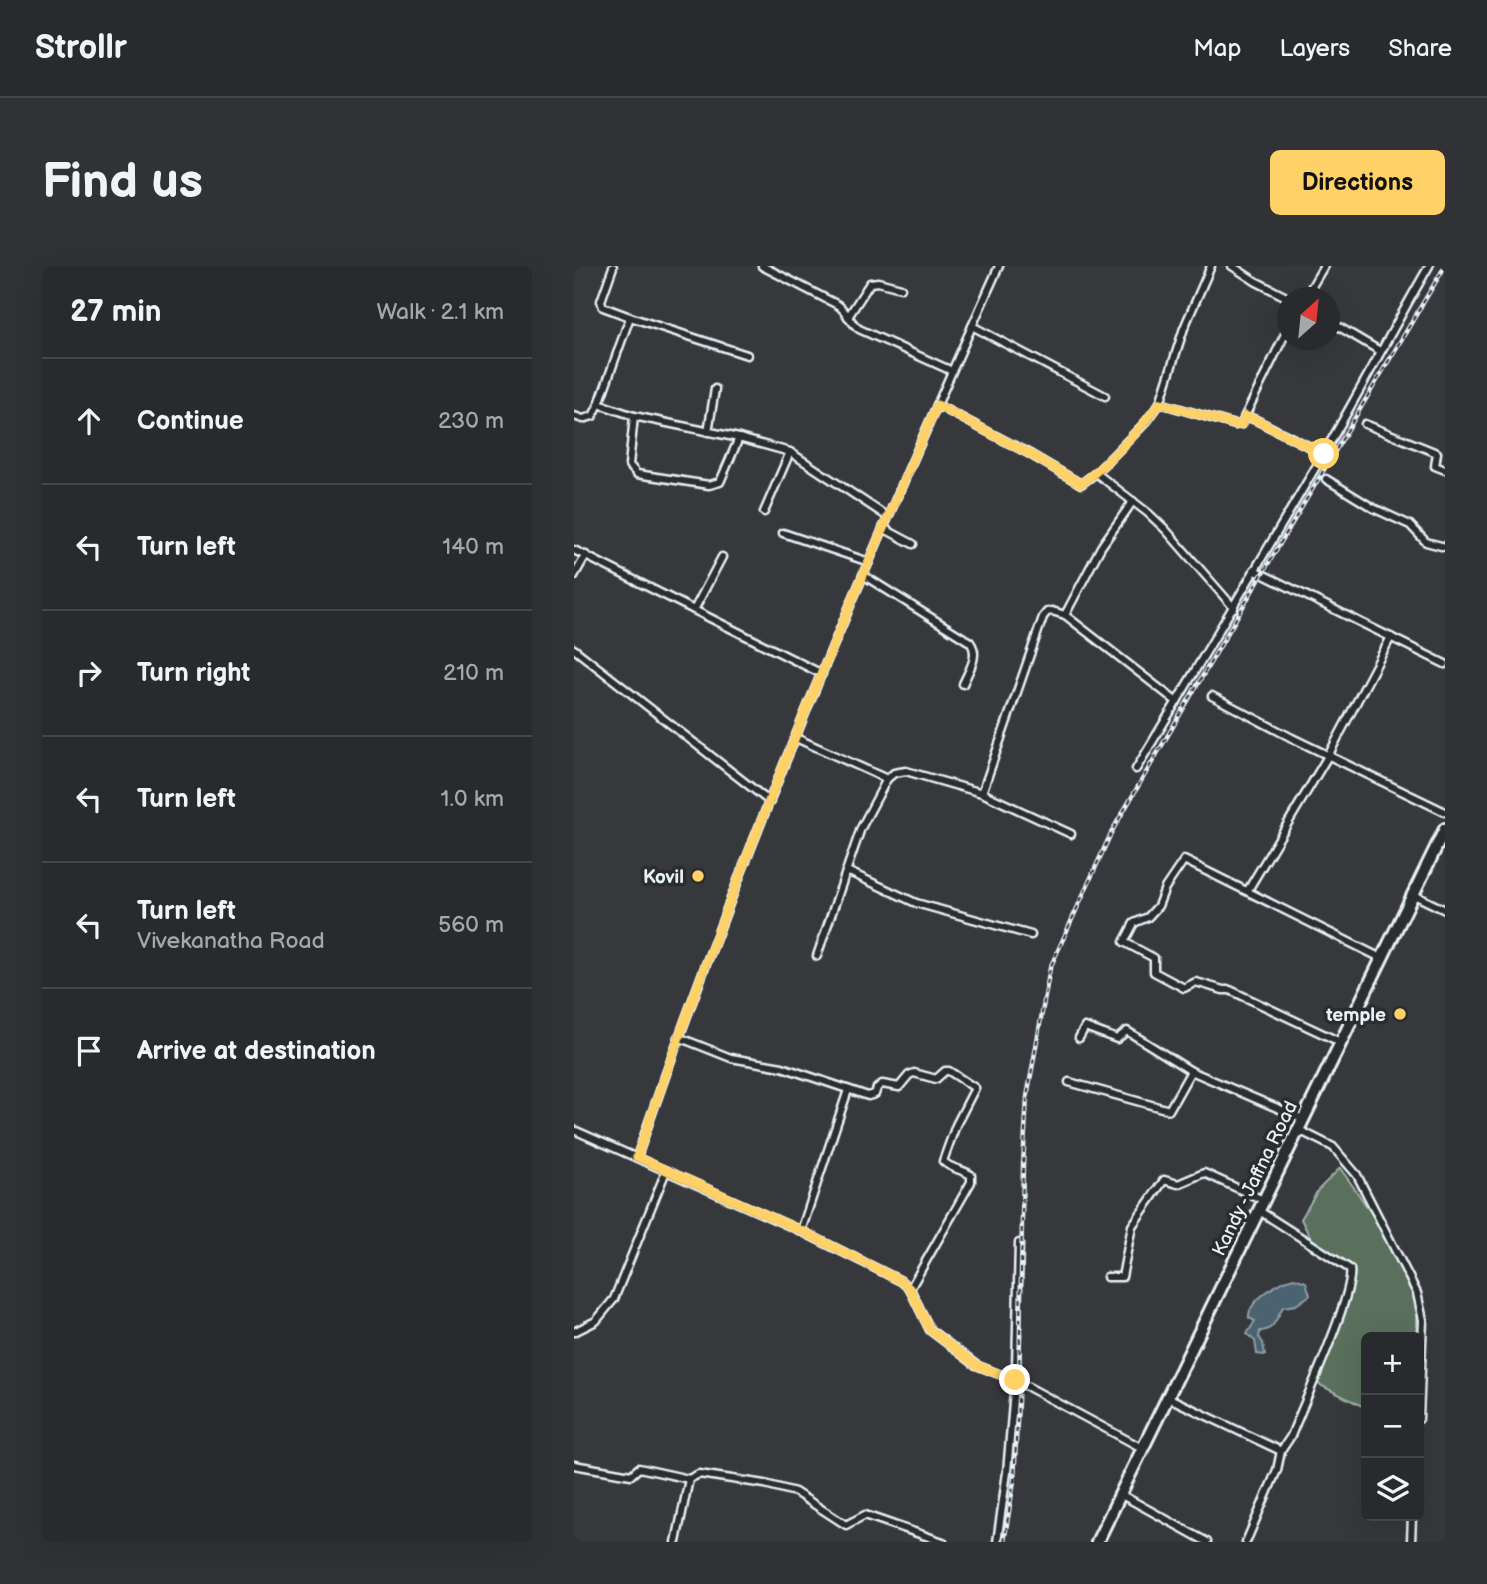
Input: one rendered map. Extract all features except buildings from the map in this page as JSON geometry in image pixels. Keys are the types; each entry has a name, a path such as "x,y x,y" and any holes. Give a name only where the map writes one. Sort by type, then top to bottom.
{"highway":[{"name":"Kandy - Jaffna Road","path":"1097,1542 1445,830"}],"street":[{"path":"762,266 838,305 859,330 952,371"},
{"path":"637,1157 678,1037 769,802 883,528 999,266"},
{"path":"937,405 1081,484 1096,473 1160,403 1184,328 1211,266"},
{"path":"1232,266 1277,292"},
{"path":"1312,287 1324,266"},
{"path":"1136,769 1324,454 1429,266"},
{"path":"613,267 601,301 603,307 747,355"},
{"path":"848,317 870,283 878,282 901,288"},
{"path":"574,415 583,419 593,416 630,317"},
{"path":"972,326 1105,396"},
{"path":"1340,327 1380,351"},
{"path":"1160,403 1235,425 1242,424 1277,350"},
{"path":"708,432 715,389"},
{"path":"598,404 634,416 790,452 888,517"},
{"path":"634,416 629,464 637,474 709,485 720,482 738,438"},
{"path":"1245,416 1324,454"},
{"path":"1364,424 1437,453 1435,466 1445,470"},
{"path":"764,512 790,452"},
{"path":"1096,473 1165,529 1234,608"},
{"path":"1326,479 1373,508 1410,525 1426,542 1445,547"},
{"path":"1065,615 1101,547 1133,501"},
{"path":"883,528 913,544"},
{"path":"783,533 869,562"},
{"path":"574,550 822,674"},
{"path":"574,576 586,555"},
{"path":"695,610 722,557"},
{"path":"1254,570 1445,664"},
{"path":"863,575 970,642 975,648 974,656 963,684"},
{"path":"982,793 1047,612 1065,615 1177,702"},
{"path":"1248,890 1328,755 1391,638"},
{"path":"574,649 769,802"},
{"path":"1212,696 1445,812"},
{"path":"796,738 887,779"},
{"path":"817,956 861,828 887,779 894,773 906,772 982,793 1071,834"},
{"path":"1340,1042 1230,990 1196,982 1184,988 1154,972 1154,958 1125,942 1135,923 1148,917 1158,906 1165,888 1184,860 1381,958"},
{"path":"848,871 916,903 1031,935"},
{"path":"1412,894 1445,910"},
{"path":"1079,1038 1085,1027 1116,1039 1127,1031 1191,1071 1300,1124 1333,1147 1357,1175 1417,1293 1423,1320 1420,1395"},
{"path":"678,1037 732,1058 782,1067 872,1096 882,1084 900,1087 909,1074 936,1079 945,1071 975,1088 956,1125 943,1161 947,1166 963,1169 971,1175 971,1182 910,1289"},
{"path":"1069,1082 1169,1110 1191,1071"},
{"path":"802,1231 848,1090"},
{"path":"574,1130 802,1231 901,1281 910,1289 930,1330 976,1365 1015,1380 1142,1448"},
{"path":"574,1332 596,1321 614,1299 666,1171"},
{"path":"1107,1277 1122,1277 1132,1226 1164,1180 1178,1184 1205,1173 1261,1205 1350,1269 1351,1276 1341,1312 1291,1436 1281,1451 1278,1470 1246,1542"},
{"path":"997,1542 1007,1472 1015,1380 1019,1243"},
{"path":"1167,1397 1281,1451"},
{"path":"574,1465 631,1475 639,1468 689,1479 699,1474 765,1484 795,1492 846,1525 864,1516 943,1542"},
{"path":"676,1542 689,1479"},
{"path":"1120,1494 1207,1542"},
{"path":"1410,1542 1412,1521"}],"green space":[{"path":"1340,1168 1374,1217 1397,1257 1417,1310 1416,1332 1361,1332 1361,1406 1316,1383 1355,1273 1310,1237 1301,1219 1318,1190"}],"water":[{"path":"1294,1278 1306,1282 1310,1295 1296,1305 1283,1307 1272,1327 1260,1331 1259,1337 1265,1355 1257,1354 1255,1341 1247,1334 1255,1321 1249,1318 1253,1305 1280,1283"}],"railway":[{"path":"1004,1542 1014,1481 1027,1097 1050,968 1112,831 1445,266"}],"place":[{"name":"Kovil","path":"698,876"},
{"name":"temple","path":"1400,1014"}],"route":[{"path":"1015,1380 976,1365 930,1330 910,1289 901,1281 802,1231 637,1157 678,1037 769,802 937,405 1081,484 1096,473 1160,403 1235,425 1242,424 1245,416 1324,454"}]}
